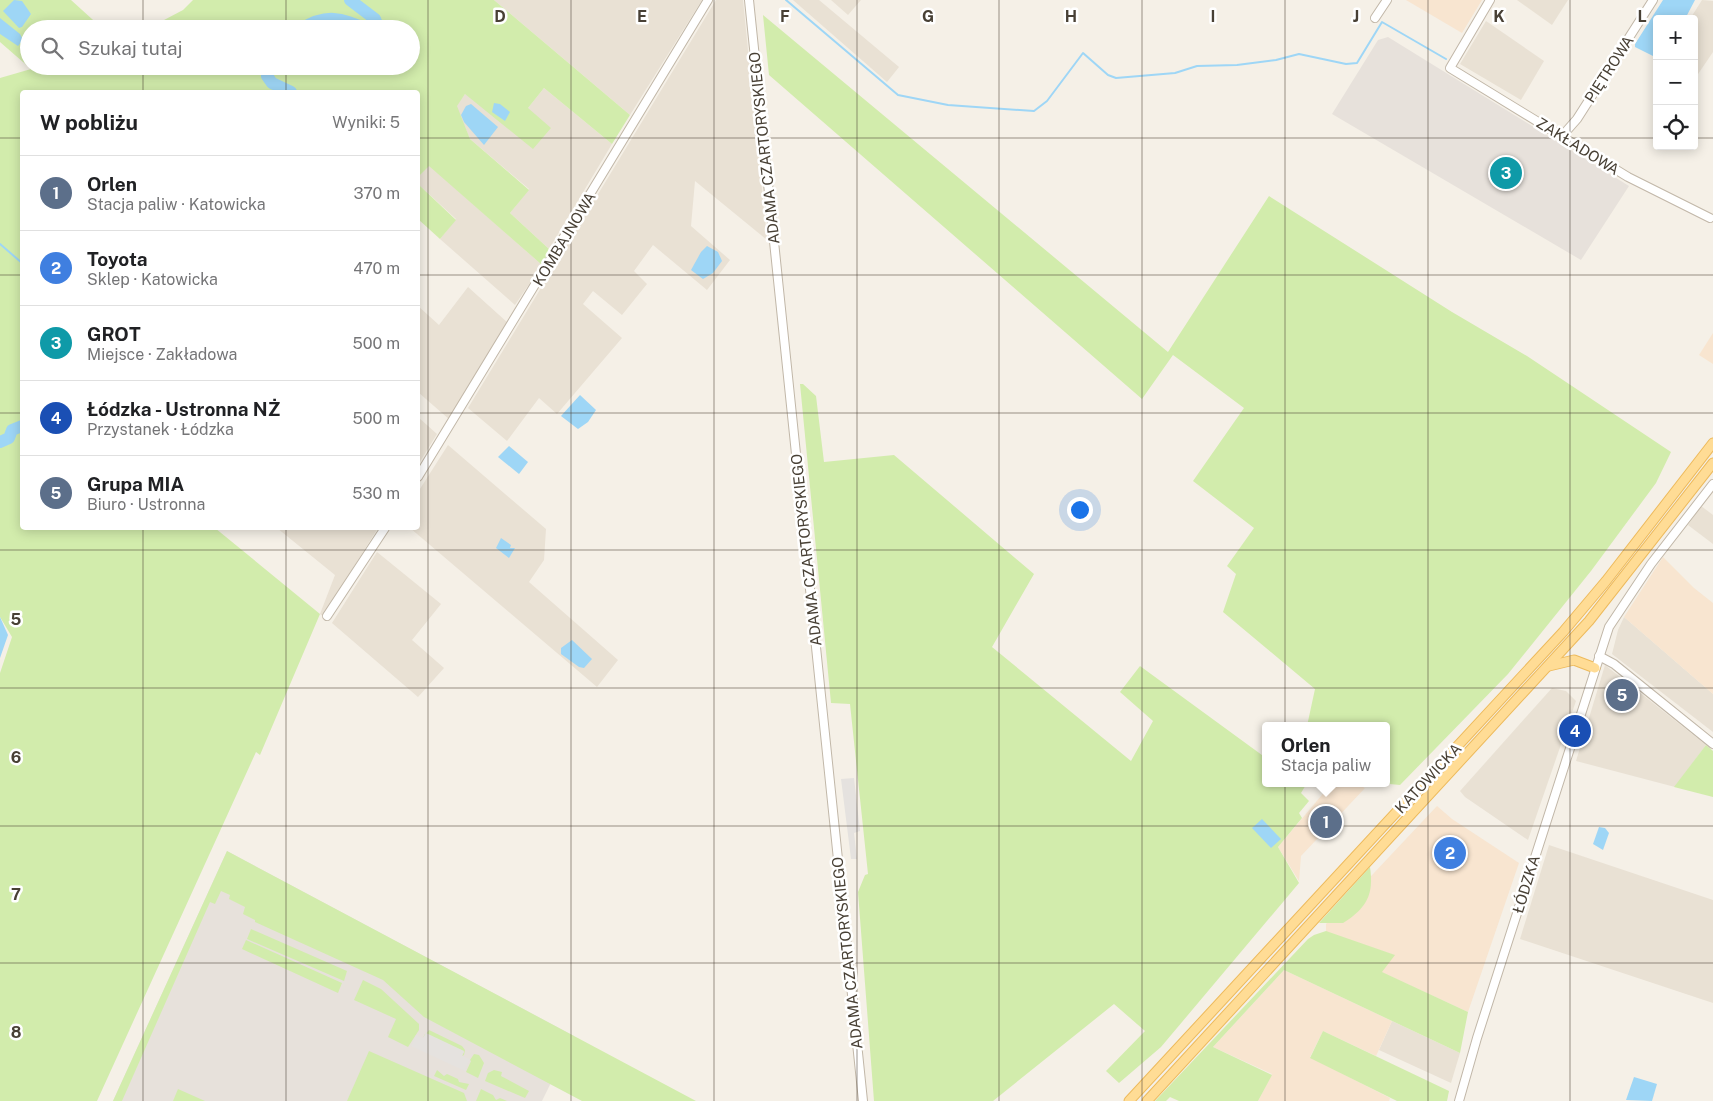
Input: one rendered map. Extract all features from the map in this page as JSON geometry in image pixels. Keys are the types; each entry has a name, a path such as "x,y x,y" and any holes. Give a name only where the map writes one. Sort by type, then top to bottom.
{"main road":[{"name":"KATOWICKA","path":"1129,1101 1563,632 1606,581 1713,443"},
{"name":"KATOWICKA","path":"1147,1101 1604,604 1713,463"},
{"path":"1548,666 1574,660 1595,668"}],"street":[{"name":"KOMBAJNOWA","path":"420,474 467,400 708,0"},
{"name":"ADAMA CZARTORYSKIEGO","path":"749,0 863,1101"},
{"path":"1375,18 1387,0"},
{"name":"ZAKŁADOWA","path":"1490,0 1450,68 1628,177 1710,218"},
{"name":"PIĘTROWA","path":"1562,136 1577,119 1653,0"},
{"name":"ŁÓDZKA","path":"1459,1101 1609,627 1622,606 1713,484"},
{"path":"327,616 384,530"},
{"path":"1599,656 1614,664 1713,744"}],"shaded area":[{"path":"494,0 702,0 630,115"},
{"path":"716,0 743,0 767,240 695,181 691,226 730,260 707,290 653,245 634,271 647,284 622,315 593,291 583,304 622,338 557,414 539,398 507,441 468,408"},
{"path":"793,0 819,0 899,67 887,82"},
{"path":"831,0 861,0 848,15"},
{"path":"1406,0 1482,0 1462,33"},
{"path":"1517,0 1568,0 1552,25"},
{"path":"1702,0 1713,1 1713,52 1698,74 1698,15 1693,15"},
{"path":"1486,21 1544,61 1521,100 1460,64"},
{"path":"1388,37 1629,186 1581,260 1332,114 1378,40"},
{"path":"544,88 612,144 549,249 510,213 529,189 470,139 456,106 465,94 528,108"},
{"path":"429,165 542,265 515,305 440,239 456,219 420,186 420,175"},
{"path":"468,287 508,323 450,420 420,394 420,308 439,325"},
{"path":"1713,333 1713,364 1699,355"},
{"path":"420,419 437,434 420,462"},
{"path":"448,445 546,529 544,560 529,582 618,660 597,687 412,530 420,530 420,489"},
{"path":"1701,506 1713,515 1713,544 1688,525"},
{"path":"279,530 377,530 323,616 320,614 335,575"},
{"path":"377,552 441,604 412,640 444,668 418,697 332,623"},
{"path":"1663,557 1694,588 1713,603 1713,694 1624,617"},
{"path":"1624,617 1713,694 1713,732 1612,654 1618,630"},
{"path":"1605,665 1706,745 1675,787 1576,761"},
{"path":"1552,688 1566,691 1576,701 1528,840 1465,797 1460,791"},
{"path":"854,778 860,831 854,833 857,859 851,859 841,779"},
{"path":"1329,787 1365,788 1301,856 1299,881 1278,847"},
{"path":"1437,806 1452,819 1519,863 1468,1012 1381,972 1394,955 1326,932 1326,924"},
{"path":"1549,845 1713,900 1713,1003 1520,939"},
{"path":"227,851 574,1036 542,1101 113,1101"},
{"path":"1284,970 1392,1021 1376,1056 1323,1031 1310,1057 1390,1098 1389,1101 1258,1101 1272,1074 1213,1047"},
{"path":"1392,1021 1460,1053 1451,1083 1379,1050"},
{"path":"426,1033 464,1051 462,1056 470,1059 465,1071 411,1046 416,1035 423,1038"}],"green space":[{"path":"0,0 71,0 93,20 20,20 20,59 0,42"},
{"path":"193,0 494,0 630,115 612,144 544,88 528,108 551,128 533,149 465,94 457,106 470,139 529,190 510,213 549,249 542,265 429,166 420,175 420,90 20,90 20,530 217,530 320,614 260,755 256,752 97,1101 0,1101 0,673 12,637 0,617 0,78 20,72 20,75 420,75 420,20 164,20 183,10"},
{"path":"763,15 1168,352 1269,196 1452,312 1527,356 1671,452 1656,483 1591,571 1508,674 1400,785 1390,784 1390,722 1308,722 1315,689 1223,612 1236,574 1227,566 1254,528 1193,481 1244,408 1173,355 1142,399 769,75"},
{"path":"420,186 456,220 440,239 420,221"},
{"path":"800,384 803,384 816,396 824,462 894,455 1034,574 992,647 1131,761 1153,721 1120,692 1140,666 1262,755 1262,787 1305,787 1301,793 1309,801 1299,813 1302,818 1278,847 1299,883 1161,1047 1119,1083 1106,1071 1145,1031 1114,1004 993,1101 874,1101 858,892 865,875 868,874 850,704 831,703"},
{"path":"1706,745 1713,751 1713,797 1674,787"},
{"path":"227,851 696,1101 582,1101 424,1017 383,980 255,922 255,920 243,914 245,907 229,899 230,895 221,891 215,904 210,902 122,1101 113,1101"},
{"path":"1370,867 1370,893 1358,912 1343,923 1319,923"},
{"path":"251,929 347,971 344,981 247,939"},
{"path":"1326,931 1395,955 1382,972 1468,1012 1460,1053 1284,970 1213,1047 1272,1075 1258,1101 1179,1101 1170,1097 1166,1101 1155,1101 1308,939"},
{"path":"246,940 342,983 338,993 242,949"},
{"path":"363,980 381,989 419,1024 419,1030 408,1047 388,1037 396,1019 354,1000"},
{"path":"429,1030 462,1046 465,1050 464,1055 462,1056 464,1052 426,1034"},
{"path":"1323,1031 1449,1091 1447,1101 1397,1101 1310,1058"},
{"path":"369,1051 464,1093 467,1101 347,1101"},
{"path":"474,1054 479,1055 484,1063 478,1078 466,1072"},
{"path":"437,1070 444,1076 447,1074 458,1079 459,1082 469,1084 466,1090 434,1076"},
{"path":"494,1070 502,1072 501,1076 529,1091 525,1098 485,1081 488,1073"},
{"path":"178,1089 205,1101 173,1101"},
{"path":"481,1089 493,1095 496,1100 500,1098 507,1101 476,1101"}],"water":[{"path":"14,0 22,1 31,14 27,20 20,20 19,28 3,11"},
{"path":"1663,0 1695,0 1687,15 1653,15"},
{"path":"1653,16 1653,56 1635,47"},
{"path":"0,18 20,34 20,44 18,46 0,34"},
{"path":"494,103 500,104 510,112 505,121 492,112"},
{"path":"471,104 498,127 484,145 464,122 461,115 466,106"},
{"path":"707,246 718,252 722,261 713,273 703,279 691,270 701,252"},
{"path":"580,395 596,410 588,422 578,429 561,416"},
{"path":"509,446 528,462 519,474 498,457"},
{"path":"501,538 511,545 510,548 515,548 509,558 496,548"},
{"path":"0,617 8,635 0,658"},
{"path":"572,640 592,659 584,668 579,667 561,654 561,648"},
{"path":"1262,819 1281,839 1271,848 1252,828"},
{"path":"1599,827 1605,828 1609,833 1603,850 1593,844"},
{"path":"1634,1077 1657,1084 1652,1101 1626,1100"}],"waterway":[{"path":"350,0 375,20"},
{"path":"786,0 898,95 948,105 1034,111 1047,101 1083,53 1108,75 1116,78 1175,73 1197,66 1237,65 1276,60 1299,54 1346,64 1357,63 1382,22 1446,59"},
{"path":"322,20 341,20"},
{"path":"268,75 272,83 287,90"},
{"path":"0,244 20,261"},
{"path":"0,442 9,438 12,430 20,427"}],"place":[{"name":"GROT","path":"1506,173"},
{"name":"Grupa MIA","path":"1622,695"},
{"name":"Łódzka - Ustronna NŻ","path":"1575,731"},
{"name":"Orlen","path":"1326,822"},
{"name":"Toyota","path":"1450,853"}]}
